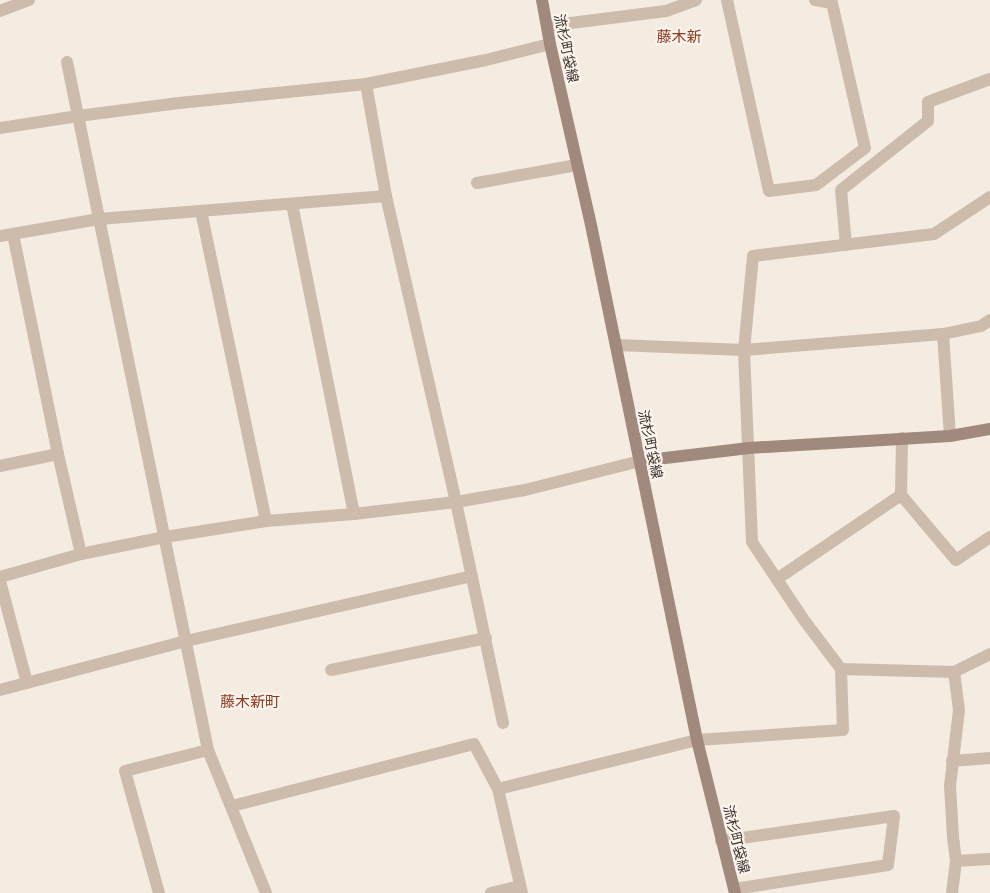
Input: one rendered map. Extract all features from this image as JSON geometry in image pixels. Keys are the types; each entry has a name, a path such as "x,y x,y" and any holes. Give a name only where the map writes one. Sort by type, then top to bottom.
{"main road":[{"name":"流杉町袋線","path":"542,0 550,44 591,225 697,740 734,891"},
{"path":"640,462 749,448 950,436 990,429"}],"street":[{"path":"0,11 29,0"},
{"path":"547,26 666,11 696,0"},
{"path":"727,0 768,191 816,185 865,148 832,3 815,0"},
{"path":"0,128 179,103 366,84 486,60 550,44"},
{"path":"67,62 208,750 266,893"},
{"path":"846,245 842,190 928,121 928,102 990,79"},
{"path":"366,84 386,196 456,502 503,723"},
{"path":"477,184 577,165"},
{"path":"0,236 99,219 386,196"},
{"path":"498,789 697,740 843,730 841,669 804,620 752,542 744,350 753,256 934,234 990,196"},
{"path":"292,204 354,514"},
{"path":"201,211 266,521"},
{"path":"13,234 58,454 81,554"},
{"path":"616,345 744,350 943,334 981,326 990,320"},
{"path":"943,334 950,436"},
{"path":"902,438 901,495 956,560 990,537"},
{"path":"0,466 58,454"},
{"path":"0,576 81,554 164,536 266,521 354,514 456,502 525,490 640,462"},
{"path":"776,579 901,495"},
{"path":"0,690 186,641 472,576"},
{"path":"0,581 27,683"},
{"path":"331,670 486,638"},
{"path":"841,669 954,672 990,654"},
{"path":"952,893 956,861 950,786 959,710 954,672"},
{"path":"232,806 474,744 498,789 521,889 491,893"},
{"path":"159,893 125,771 208,750"},
{"path":"952,761 990,758"},
{"path":"722,840 894,816 888,866 734,891"},
{"path":"956,861 990,858"}],"district":[{"name":"藤木新","path":"679,36"},
{"name":"藤木新町","path":"250,701"}]}
